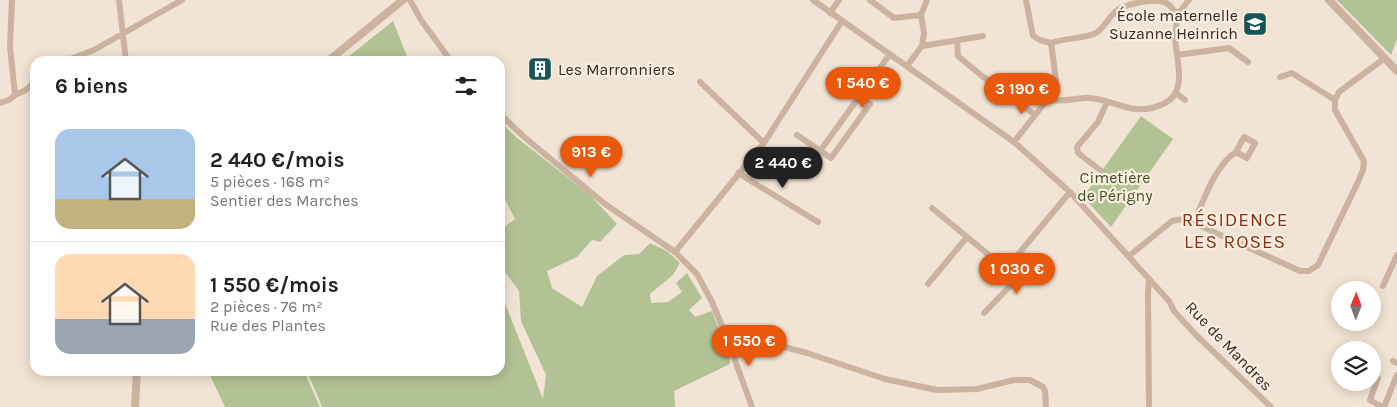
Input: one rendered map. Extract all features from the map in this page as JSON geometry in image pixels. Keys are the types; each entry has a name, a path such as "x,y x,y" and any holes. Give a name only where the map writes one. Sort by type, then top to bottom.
{"street":[{"path":"12,0 10,48 15,95"},
{"path":"119,0 126,56"},
{"path":"78,56 94,50 182,0"},
{"path":"334,56 403,0"},
{"path":"410,0 421,20 447,56"},
{"name":"Rue de Mandres","path":"813,0 1014,142 1070,192 1150,279 1169,301 1174,311 1195,334 1271,407"},
{"path":"830,13 839,0"},
{"path":"870,0 894,18 921,15"},
{"path":"907,66 922,46 924,33 921,15 926,0"},
{"path":"1026,0 1033,36 1051,43 1096,32 1115,12 1125,5 1161,1 1169,4 1178,19 1175,38 1180,78 1176,93 1165,104 1146,109 1127,109 1107,102 1086,98 1058,102 1047,100"},
{"path":"1176,14 1189,0"},
{"path":"1329,0 1397,71"},
{"path":"675,252 764,143 842,22"},
{"path":"922,46 983,36"},
{"path":"957,40 958,56 1035,115"},
{"path":"1014,142 1047,100 1056,80 1051,43"},
{"path":"1177,55 1229,48 1248,62"},
{"path":"820,151 890,54"},
{"path":"1129,256 1172,221 1183,219 1300,272 1309,271 1318,265 1358,182 1363,170 1364,161 1335,110 1335,100 1339,92 1384,58"},
{"path":"1280,77 1292,73 1335,100"},
{"path":"700,82 764,143"},
{"path":"0,103 9,100 30,86"},
{"path":"1176,93 1184,100"},
{"path":"797,135 832,158 870,104 860,96"},
{"path":"1100,170 1078,154 1077,147 1098,122 1107,102"},
{"path":"505,119 605,204 675,252 697,274 712,302 752,407"},
{"path":"1194,223 1217,174 1232,154 1236,152"},
{"path":"738,173 818,222"},
{"path":"1006,269 1070,192"},
{"path":"932,208 1006,269 1012,278 1012,284 984,313"},
{"path":"928,284 967,237"},
{"path":"1382,286 1397,256"},
{"path":"1149,407 1148,294 1150,279"},
{"path":"725,334 732,333 807,353 885,380 937,390 977,389 1014,380 1030,380 1043,387 1046,407"},
{"path":"1373,391 1370,400 1383,407 1397,375"},
{"path":"135,407 137,376"}],"green space":[{"path":"1337,0 1397,0 1397,39 1391,55"},
{"path":"393,21 407,56 349,56"},
{"name":"Cimetière de Périgny","path":"1141,116 1173,139 1111,227 1083,197"},
{"path":"505,127 590,195 617,224 600,242 592,240 577,257 547,271 552,288 582,307 597,276 624,255 639,254 650,243 667,251 680,263 673,275 650,294 651,303 668,302 682,292 676,283 687,273 702,298 689,310 695,317 712,311 730,359 730,364 674,391 675,407 322,407 309,376 505,376 505,304 543,399 546,375 521,321 519,291 505,272 505,226 515,219 505,200"},
{"path":"210,376 306,376 320,407 225,407"}],"place":[{"name":"École maternelle Suzanne Heinrich","path":"1255,24"},
{"name":"Les Marronniers","path":"540,69"}],"district":[{"name":"RÉSIDENCE LES ROSES","path":"1235,231"}]}
